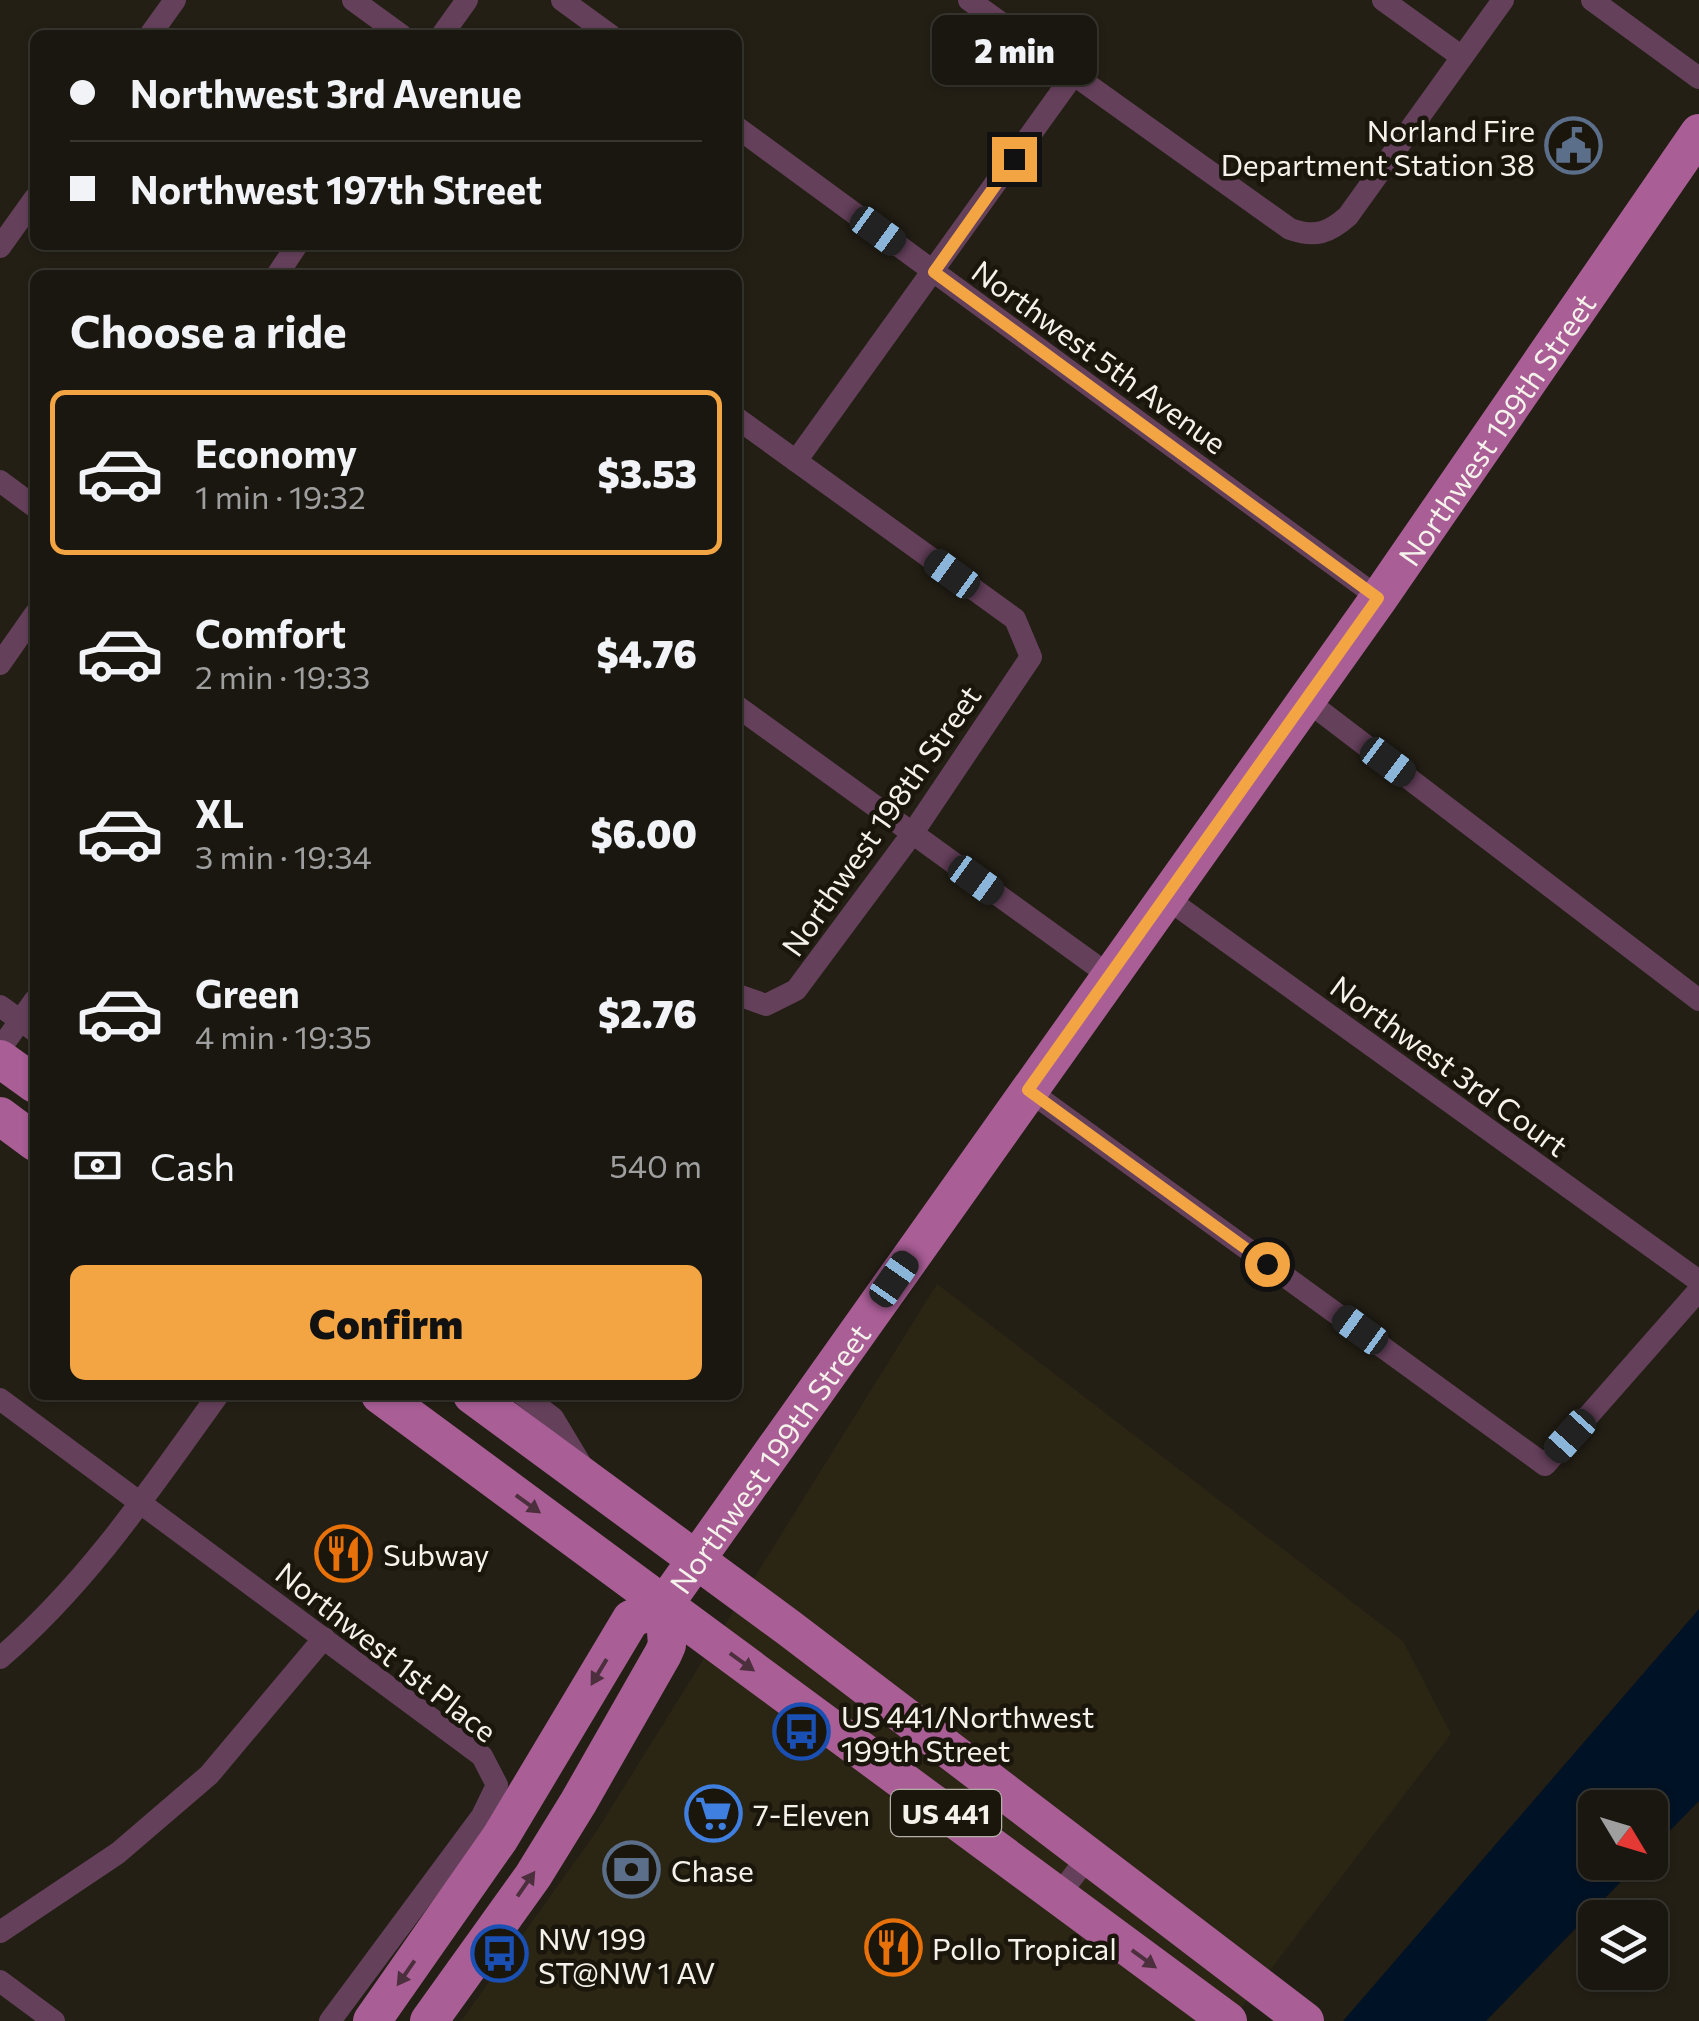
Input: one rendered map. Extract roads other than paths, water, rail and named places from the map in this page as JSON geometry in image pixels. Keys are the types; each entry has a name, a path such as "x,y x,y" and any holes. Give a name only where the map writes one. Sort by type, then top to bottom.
{"main road":[{"name":"Northwest 199th Street","path":"372,2021 500,1838 631,1620 664,1604 1378,598 1699,133"},
{"path":"0,1059 30,1080"},
{"path":"0,1116 30,1138"},
{"name":"US 441","path":"387,1400 1228,2021"},
{"name":"US 441","path":"479,1400 696,1558 1305,2021"},
{"name":"Northwest 199th Street","path":"429,2021 532,1876 668,1645 664,1604"}],"street":[{"path":"154,30 175,0"},
{"path":"353,0 394,30"},
{"path":"446,30 468,0"},
{"path":"562,0 603,30"},
{"path":"970,0 1290,228 1318,234 1335,228 1348,216 1503,0"},
{"path":"1382,0 1462,57"},
{"path":"1592,0 1699,78"},
{"path":"742,422 796,461 1074,74"},
{"name":"Northwest 5th Avenue","path":"742,131 1378,598"},
{"path":"0,248 30,205"},
{"name":"Northwest 198th Street","path":"742,997 766,1006 796,990 912,834 1031,657 1015,619 796,461"},
{"path":"0,481 30,502"},
{"path":"0,664 30,621"},
{"path":"1306,700 1699,1000"},
{"path":"742,710 1110,976"},
{"name":"Northwest 3rd Court","path":"1165,898 1699,1281"},
{"path":"0,1006 28,1026 0,1048"},
{"path":"1028,1090 1544,1465 1699,1290"},
{"name":"Northwest 1st Place","path":"0,1399 482,1756 497,1785 482,1816 330,2021"},
{"path":"0,1658 31,1632 140,1502 214,1400"},
{"path":"529,1400 552,1418 593,1484"},
{"path":"0,1932 118,1853 209,1775 324,1638"},
{"path":"1058,1896 1088,1857"},
{"path":"0,1980 54,2021"}],"water":[{"path":"1699,1609 1699,1801 1668,1833 1668,1790 1578,1790 1578,1880 1623,1880 1603,1900 1578,1900 1578,1926 1486,2021 1343,2021"}],"place":[{"name":"Norland Fire Department Station 38","path":"1574,146"},
{"name":"Subway","path":"344,1553"},
{"name":"US 441/Northwest 199th Street","path":"802,1732"},
{"name":"7-Eleven","path":"714,1813"},
{"name":"Chase","path":"632,1869"},
{"name":"Pollo Tropical","path":"893,1947"},
{"name":"NW 199 ST@NW 1 AV","path":"499,1954"}]}
